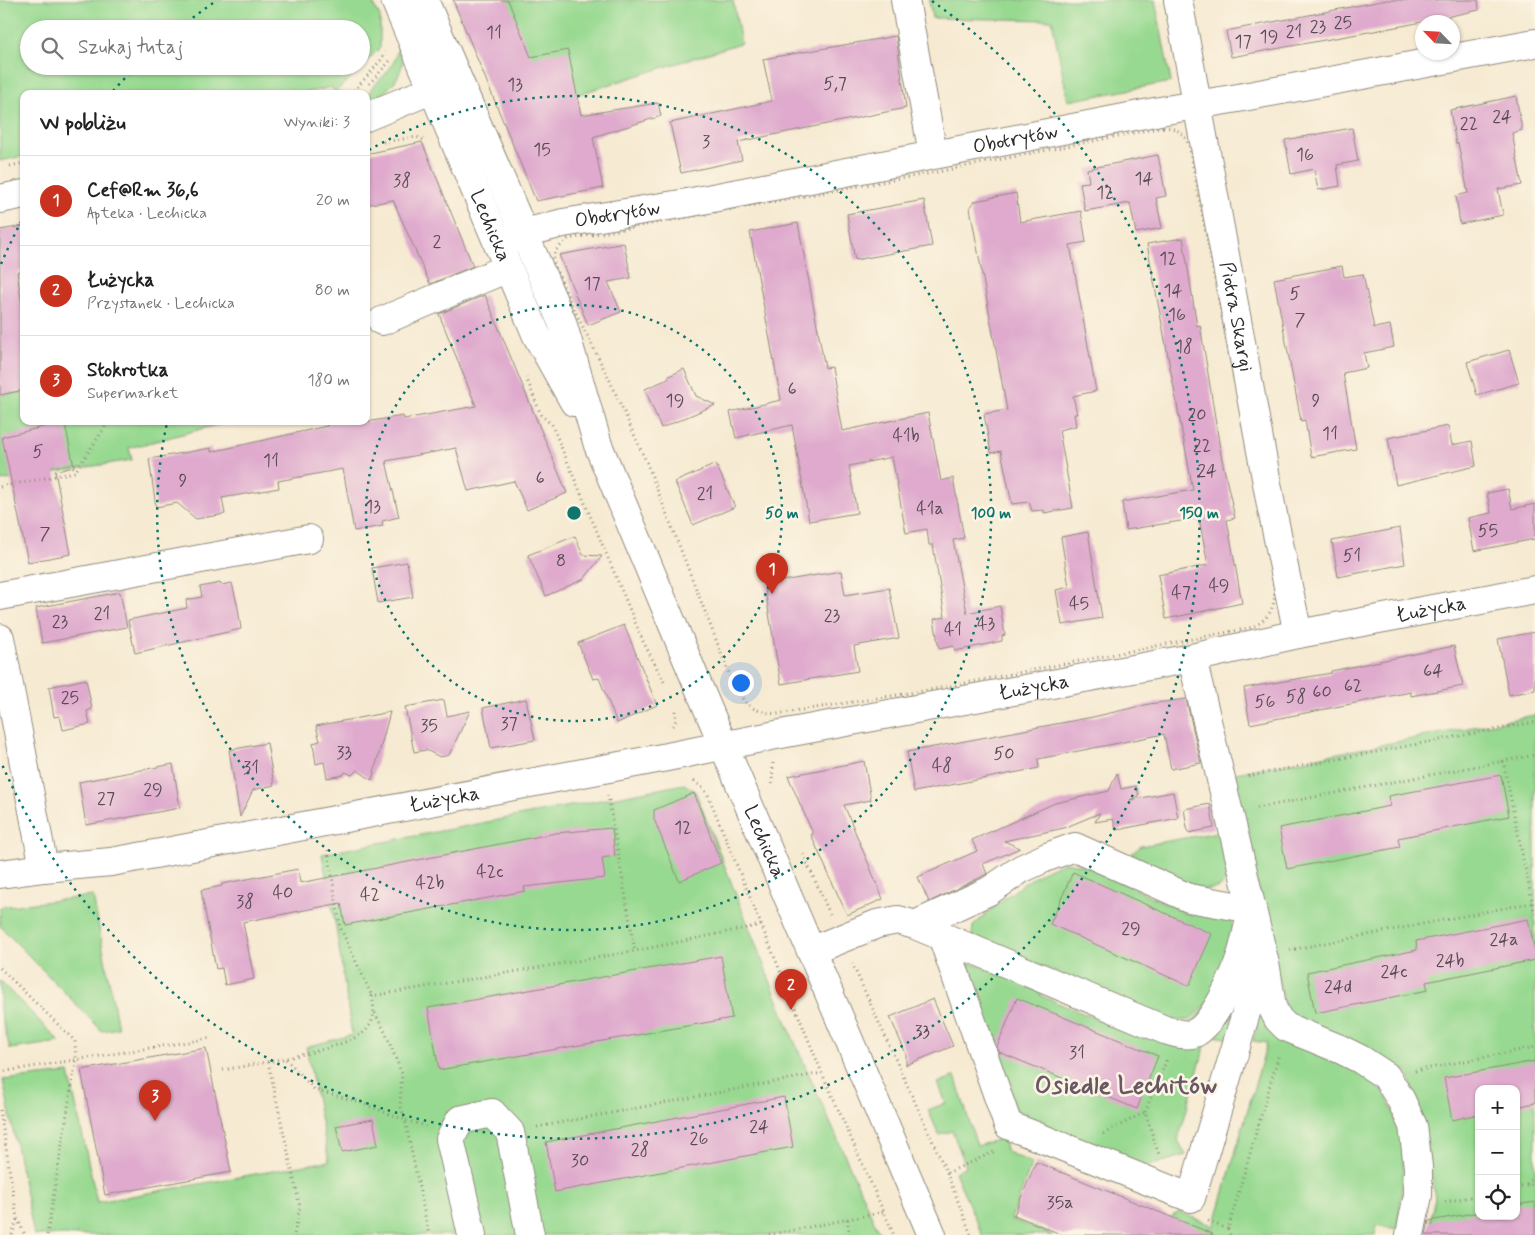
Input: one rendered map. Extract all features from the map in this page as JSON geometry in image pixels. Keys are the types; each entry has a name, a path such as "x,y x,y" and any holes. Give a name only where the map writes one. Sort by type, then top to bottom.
{"street":[{"name":"Lechicka","path":"395,0 537,336 598,445"},
{"name":"Lechicka","path":"424,0 562,322 598,445 932,1235"},
{"path":"905,0 933,154"},
{"name":"Piotra Skargi","path":"1178,0 1271,505 1298,634"},
{"name":"Obotrytów","path":"382,321 503,257 524,234 563,223 687,203 933,154 1535,43"},
{"path":"370,115 458,79"},
{"path":"0,199 20,195"},
{"path":"0,596 309,538"},
{"name":"Łużycka","path":"0,874 111,862 166,852 1192,658 1298,634 1535,590"},
{"path":"0,638 44,868"},
{"path":"1192,658 1263,955 1272,1007 1278,1019 1286,1027 1340,1049 1386,1076 1401,1100 1413,1126 1418,1167 1418,1195 1410,1235"},
{"path":"916,925 989,891 1021,869 1076,847 1188,898 1252,909"},
{"path":"811,951 878,924 898,920 916,925 1165,1030 1194,1034 1206,1024 1219,1007 1239,962 1252,909"},
{"path":"942,936 1008,1124 1191,1198 1263,955"},
{"path":"472,1235 450,1139 460,1120 492,1113 510,1132 530,1235"}],"path":[{"path":"370,72 381,60 386,48"},
{"path":"367,87 387,67 393,55"},
{"path":"355,90 367,75"},
{"path":"568,239 937,172 1163,128 1179,130 1185,136 1189,145 1193,164 1276,597 1273,608 1257,626 1249,628 935,688 777,714 761,712 750,707 741,697 731,678 646,461 610,381 569,299"},
{"path":"375,143 417,137 424,140 430,146"},
{"path":"0,486 75,472 106,425"},
{"path":"552,425 643,641 667,689"},
{"path":"674,704 676,720 668,734 662,737 670,776 693,781 703,788 708,795 822,1073 894,1235"},
{"path":"1222,781 1535,722"},
{"path":"1229,813 1535,755"},
{"path":"1503,761 1534,902 1535,916"},
{"path":"607,787 635,951"},
{"path":"326,843 340,927 372,996 375,1013 386,1034 402,1074 400,1104 430,1235"},
{"path":"802,852 947,1173 971,1235"},
{"path":"1263,955 1534,902"},
{"path":"372,996 635,951 761,925"},
{"path":"0,968 75,1041 76,1059 47,1235"},
{"path":"222,1070 286,1059 356,1038 367,1030 375,1013"},
{"path":"1169,1190 1145,1112 1177,1033"},
{"path":"0,1072 212,1038"},
{"path":"1386,1076 1535,1048"},
{"path":"286,1059 315,1090 356,1101 405,1120 453,1134"},
{"path":"268,1062 300,1207 294,1235"},
{"path":"510,1132 822,1073"},
{"path":"0,1110 17,1218 25,1235"},
{"path":"1071,1150 1145,1112"},
{"path":"1527,1186 1535,1174"},
{"path":"1520,1187 1535,1184"},
{"path":"769,1235 884,1212"},
{"path":"12,1235 17,1218"},
{"path":"847,1219 850,1235"},
{"path":"1228,1229 1230,1235"}],"green space":[{"path":"0,0 371,0 380,17 380,48 370,58 370,20 20,20 20,75 353,75 338,90 333,90 331,87 319,90 20,90 20,157 0,161"},
{"path":"505,0 733,0 741,43 576,95 541,87"},
{"path":"929,0 1155,0 1171,82 1068,101 1052,20 932,18"},
{"path":"399,38 403,57 399,75 387,89 370,100 372,87 392,66"},
{"path":"20,392 20,425 217,425 129,448 132,460 0,481 0,395"},
{"path":"1535,715 1535,1235 1427,1235 1435,1198 1425,1137 1407,1071 1379,1058 1328,1040 1286,1010 1231,774"},
{"path":"684,784 695,791 792,1036 880,1235 34,1235 3,1080 69,1073 97,1202 329,1161 306,1047 352,1035 336,928 322,854"},
{"path":"1223,831 1229,870 1227,879 1222,885 1214,889 1202,889 1132,859 1131,854 1141,846"},
{"path":"1065,862 1086,866 1191,915 1200,909 1231,918 1236,937 1222,978 1206,1005 1189,1020 1171,1021 972,937 973,926 1004,899 1040,873"},
{"path":"93,896 118,1028 102,1031 0,926 0,907"},
{"path":"970,963 1037,987 1041,996 1138,1036 1150,1031 1174,1039 1240,973 1232,1039 1208,1035 1178,1140 1186,1155 1145,1167 1019,1118 965,971"},
{"path":"0,981 60,1042 10,1049 0,1011"},
{"path":"1263,1005 1344,1065 1381,1089 1391,1106 1397,1123 1403,1157 1397,1229 1377,1225 1375,1235 1164,1235 1171,1217 1179,1212 1214,1226 1267,1043 1253,1041"},
{"path":"955,1076 977,1146 1003,1138 1007,1152 1032,1163 1011,1219 1053,1235 982,1235 955,1172 966,1166 952,1131 939,1135 928,1110 946,1103 938,1083"}],"building":[{"path":"453,0 508,0 531,57 568,50 581,115 658,103 661,116 593,137 603,188 536,201"},
{"path":"1387,0 1478,0 1479,10 1455,15 1415,15 1415,23 1231,57 1226,31"},
{"path":"896,36 906,108 738,142 742,160 681,173 670,123 772,101 763,59"},
{"path":"1516,96 1522,130 1512,133 1522,185 1498,189 1503,215 1460,224 1456,196 1468,193 1450,110"},
{"path":"1352,128 1358,161 1337,165 1340,186 1318,190 1314,169 1291,174 1285,140"},
{"path":"422,142 473,266 430,284 393,200 370,204 370,153"},
{"path":"1158,155 1166,196 1156,198 1162,228 1136,233 1130,203 1085,211 1080,183 1089,182 1087,169"},
{"path":"1016,193 1020,222 1081,211 1086,242 1070,245 1096,391 1073,396 1077,414 1074,414 1076,426 1059,430 1073,508 1044,513 1044,510 1032,511 1029,502 1012,504 1001,451 991,453 984,414 1007,410 970,208 975,201"},
{"path":"924,200 932,246 855,260 847,214"},
{"path":"798,223 825,368 831,367 842,431 928,413 941,481 953,478 964,538 953,540 967,613 1000,606 1005,635 1002,636 1002,641 955,651 954,646 939,649 934,619 945,617 933,545 929,545 927,529 906,533 892,457 849,466 857,513 809,521 792,425 736,438 730,412 781,400 750,232"},
{"path":"20,227 20,271 17,272 20,292 20,391 0,395 0,230"},
{"path":"1183,238 1197,326 1200,325 1221,455 1235,518 1227,520 1242,603 1166,619 1158,575 1208,565 1199,518 1126,530 1122,502 1193,490 1147,244"},
{"path":"624,243 631,278 608,282 621,312 588,325 559,255"},
{"path":"1342,266 1344,277 1363,274 1374,328 1390,325 1394,347 1364,353 1367,368 1343,373 1356,449 1311,457 1305,420 1301,421 1274,279"},
{"path":"485,295 567,493 527,510 514,481 468,491 456,448 386,461 399,517 382,521 383,526 354,531 343,469 278,481 279,488 222,498 225,514 196,519 177,503 156,507 149,459 211,448 211,452 327,425 370,425 370,421 403,416 404,419 476,406 439,314"},
{"path":"1509,350 1519,383 1477,395 1467,362"},
{"path":"684,369 696,396 715,405 661,428 645,389 668,379 669,376"},
{"path":"51,425 52,427 65,425 74,467 55,471 71,554 28,562 2,437"},
{"path":"1448,426 1452,445 1472,441 1476,466 1396,485 1388,438"},
{"path":"716,464 735,507 693,525 675,482"},
{"path":"1508,489 1512,509 1535,504 1535,539 1474,551 1468,518 1491,513 1487,493"},
{"path":"1400,528 1405,564 1338,577 1332,541"},
{"path":"1088,532 1102,618 1062,625 1056,590 1069,587 1061,537"},
{"path":"575,536 583,555 602,556 584,579 546,596 528,555"},
{"path":"407,562 413,597 378,603 372,568"},
{"path":"841,571 845,595 889,588 899,638 854,646 858,671 781,684 764,584"},
{"path":"220,583 221,585 232,583 241,629 135,653 128,620 187,608 186,600 202,597 200,587"},
{"path":"120,592 127,627 42,643 36,608"},
{"path":"624,625 657,705 617,723 599,678 593,679 578,643"},
{"path":"1535,632 1535,690 1509,695 1498,639"},
{"path":"1454,646 1463,686 1411,696 1411,692 1250,724 1244,688 1331,673 1331,671"},
{"path":"86,679 92,709 87,711 90,724 63,730 60,716 54,717 49,687"},
{"path":"526,699 535,740 491,748 483,708"},
{"path":"1186,699 1201,763 1171,769 1164,734 1038,759 1039,768 914,792 907,752 1093,717 1149,704"},
{"path":"444,700 447,716 470,711 449,755 440,757 426,750 414,752 405,707"},
{"path":"390,712 372,780 357,770 352,775 345,772 343,775 327,778 324,762 316,764 313,743 320,741 316,726"},
{"path":"267,743 274,785 253,790 240,817 229,750"},
{"path":"864,761 871,800 844,805 883,899 847,915 811,835 813,834 788,776"},
{"path":"173,764 180,808 86,825 79,782"},
{"path":"1117,773 1121,789 1136,786 1139,795 1130,800 1173,792 1178,818 1116,830 1113,819 1095,822 1100,813 1064,828 1004,841 1020,848 983,864 987,874 929,902 918,877 977,851 972,840 1055,803 1109,791"},
{"path":"1501,775 1509,816 1398,838 1400,847 1287,869 1279,828 1390,806 1388,796"},
{"path":"694,793 721,863 679,881 654,819 654,810"},
{"path":"1210,804 1214,828 1188,833 1184,809"},
{"path":"612,828 615,856 602,858 605,878 524,887 525,891 345,925 341,903 243,922 254,979 225,985 222,968 216,969 201,890 298,869 300,883 556,833"},
{"path":"1073,872 1212,934 1189,986 1050,924"},
{"path":"1528,919 1535,951 1535,960 1426,982 1428,990 1315,1013 1307,972 1417,950 1416,941"},
{"path":"721,956 732,1018 439,1070 428,1008"},
{"path":"1017,998 1158,1056 1137,1109 999,1052 997,1047"},
{"path":"933,999 953,1046 906,1065 906,1054 890,1017"},
{"path":"206,1048 231,1172 105,1195 81,1070"},
{"path":"1535,1061 1535,1103 1520,1106 1520,1085 1475,1085 1475,1115 1452,1120 1444,1078"},
{"path":"784,1097 793,1147 555,1192 546,1142"},
{"path":"373,1119 378,1145 342,1152 336,1126"},
{"path":"1036,1162 1213,1234 1063,1235 1014,1215"},
{"path":"1535,1202 1535,1235 1426,1235 1429,1221 1475,1213 1475,1220 1520,1220 1520,1204"}],"place":[{"name":"Cef@Rm 36,6","path":"772,594"},
{"name":"Łużycka","path":"791,1010"},
{"name":"Stokrotka","path":"155,1121"}],"district":[{"name":"Osiedle Lechitów","path":"1126,1086"}]}
